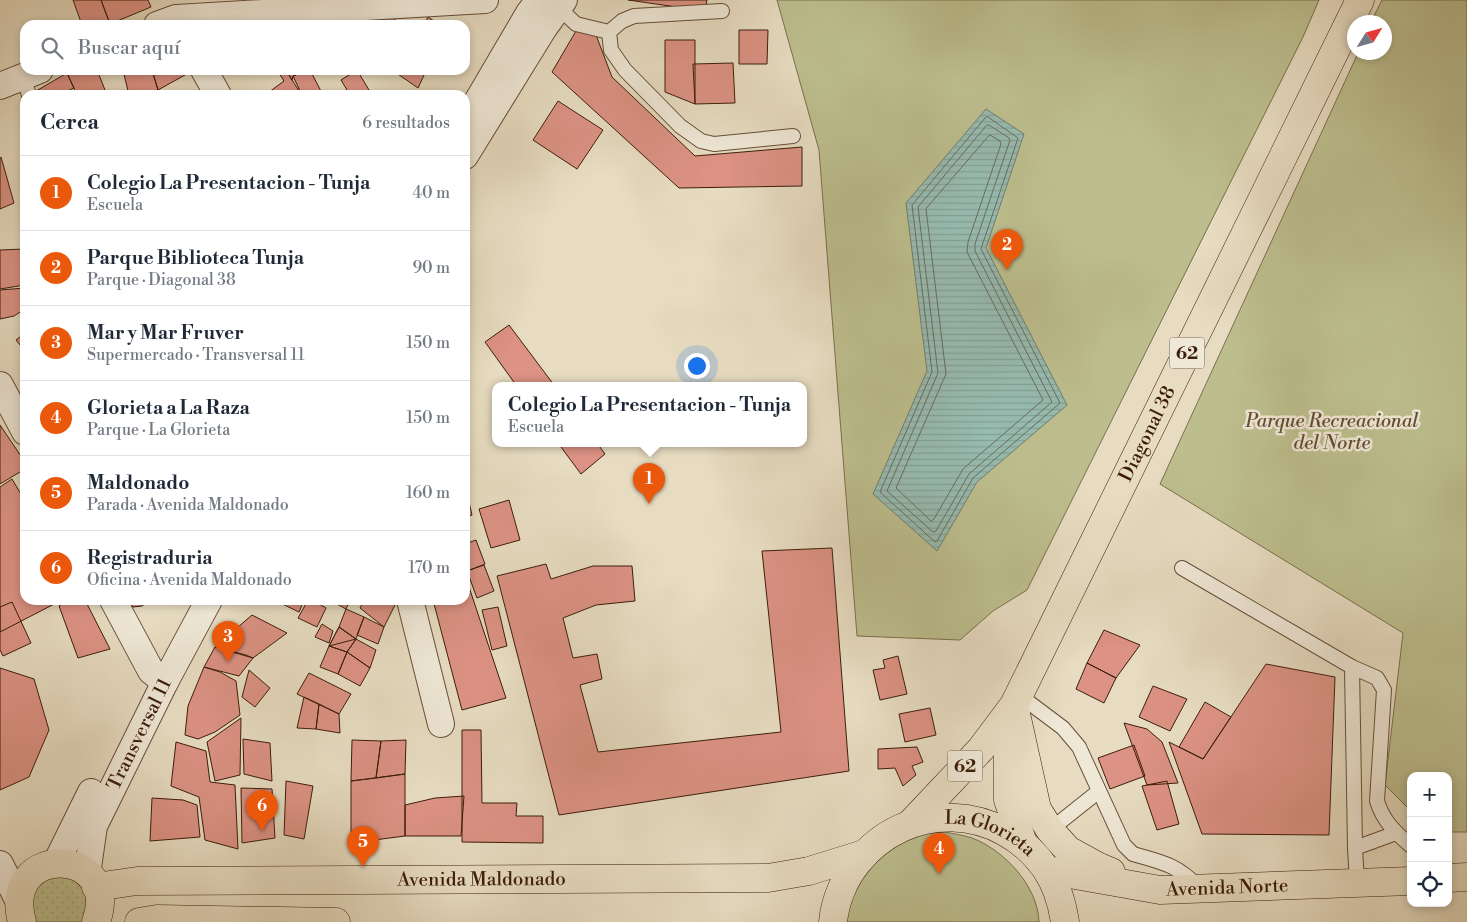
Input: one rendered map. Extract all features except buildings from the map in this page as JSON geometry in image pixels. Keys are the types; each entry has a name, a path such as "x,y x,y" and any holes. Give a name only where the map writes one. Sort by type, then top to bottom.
{"main road":[{"name":"Diagonal 38","path":"911,823 981,749 1016,700 1360,0"},
{"name":"Diagonal 38","path":"1016,700 1008,752 1008,800 1023,843"},
{"path":"1016,700 1037,809 1050,830 1068,850 1099,868 1160,890"},
{"name":"La Glorieta","path":"834,922 837,900 843,884 852,868 878,841 911,823 928,819 961,818 994,826 1023,843 1047,870 1056,886 1065,922"},
{"name":"Avenida Maldonado","path":"92,881 768,878 809,871 864,854"},
{"path":"16,914 20,890 44,867 68,864 78,868 92,881 100,899 96,922"},
{"name":"Avenida Norte","path":"1047,870 1160,890 1407,881"},
{"path":"1452,878 1467,877"},
{"path":"139,922 157,919 336,922"}],"street":[{"path":"170,17 485,0"},
{"path":"470,115 542,8"},
{"path":"470,146 542,8"},
{"path":"207,75 215,90"},
{"path":"0,385 20,423"},
{"path":"116,605 158,676"},
{"name":"Transversal 11","path":"92,881 94,826 187,605"},
{"name":"Transversal 11","path":"44,867 158,676 206,605"},
{"path":"411,605 441,724"},
{"path":"0,849 44,867"},
{"path":"0,864 16,914"}],"lane":[{"path":"542,8 576,24 609,32"},
{"path":"609,32 622,21 634,16 722,11"},
{"path":"609,32 611,50 625,70 680,126 701,141 714,144 793,136"},
{"path":"1182,568 1352,667 1376,678 1384,690 1377,801 1381,814 1407,842"},
{"path":"1352,667 1357,882"},
{"path":"1016,700 1064,728 1079,747 1128,851 1171,865 1188,876 1199,888"},
{"path":"1050,830 1099,791"},
{"path":"1355,848 1396,832"},
{"path":"1110,872 1128,851"}],"green space":[{"path":"777,0 1319,0 1303,37 1027,590 993,611 960,640 857,636 819,150"},
{"name":"Parque Recreacional del Norte","path":"1382,0 1467,0 1467,832 1452,832 1452,772 1407,772 1407,807 1385,785 1403,633 1160,484 1355,60 1392,60 1392,15 1374,15"},
{"path":"945,832 972,838 996,851 1007,860 1026,883 1033,895 1039,922 841,922 871,859 918,834"},
{"path":"48,870 88,886 87,922 30,922 26,891"}],"water":[{"path":"986,109 1024,134 986,248 1067,405 977,482 937,551 873,494 927,371 906,203"}],"place":[{"name":"Parque Biblioteca Tunja","path":"1007,270"},
{"name":"Colegio La Presentacion - Tunja","path":"649,504"},
{"name":"Mar y Mar Fruver","path":"228,662"},
{"name":"Registraduria","path":"262,831"},
{"name":"Maldonado","path":"363,867"},
{"name":"Glorieta a La Raza","path":"939,874"}]}
